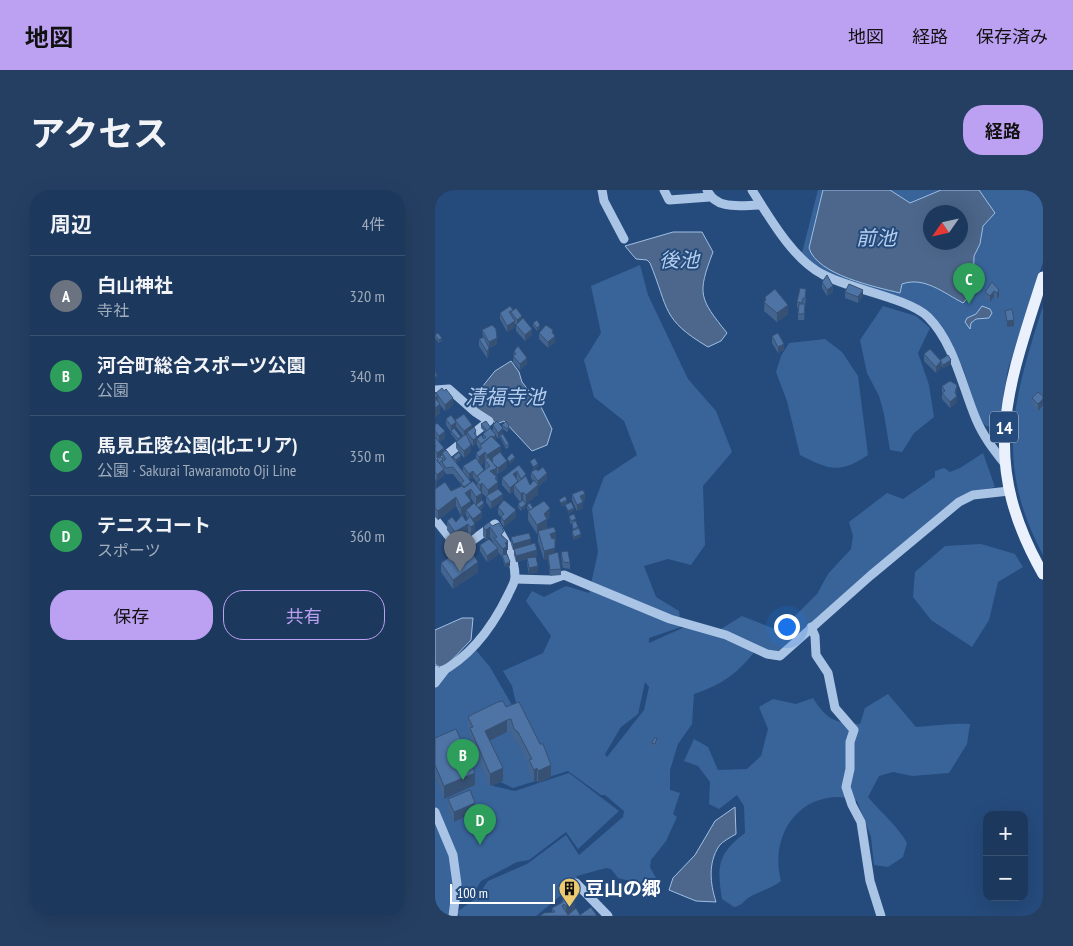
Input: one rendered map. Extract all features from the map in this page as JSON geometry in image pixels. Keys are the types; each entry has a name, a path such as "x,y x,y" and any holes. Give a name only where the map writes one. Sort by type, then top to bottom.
{"main road":[{"name":"14","path":"1043,277 1013,372 1005,412 1005,464 1009,491 1027,546 1043,574"}],"street":[{"path":"602,190 604,201 624,239"},
{"path":"664,190 669,200 709,194 719,204 761,205"},
{"path":"751,190 796,252 813,269 823,275 913,308 929,318 954,360 983,434 1005,464"},
{"path":"435,390 449,389 475,412 489,421 435,464"},
{"path":"515,579 550,580 564,575 669,618 726,634 772,656 780,656 811,627 959,502 973,496 1009,491"},
{"path":"435,519 454,543 465,537 473,540 495,524 507,541 515,579 502,608 489,628 467,653 445,670 435,683"},
{"path":"811,627 815,636 816,655 828,673 835,708 854,730 850,742 850,769 846,787 851,805 861,822 870,881 881,916"},
{"path":"435,670 439,672 445,670"},
{"path":"435,812 453,855 457,884 453,916"},
{"path":"576,883 608,916"}],"shaded area":[{"path":"818,190 1043,190 1043,262 1008,369 999,422 992,427 986,426 979,419 963,368 934,318 833,276 811,262 802,253"},
{"path":"640,265 648,295 688,379 716,411 732,452 703,486 705,545 691,565 668,559 644,566 656,597 679,611 681,627 649,638 649,643 687,626 713,634 742,616 775,629 796,615 817,594 828,574 851,549 853,536 849,522 887,493 903,499 935,477 935,471 944,468 950,472 960,468 983,453 995,487 973,492 779,653 758,648 730,676 715,686 694,694 692,724 678,744 670,770 670,790 680,793 673,814 677,817 666,841 651,860 650,867 656,878 650,886 618,878 611,869 606,868 577,876 572,886 536,916 460,916 457,913 458,916 435,916 435,675 475,649 490,667 517,714 470,742 493,786 515,791 569,773 619,811 578,849 566,832 529,860 517,862 481,881 475,891 458,903 457,912 476,898 488,881 527,864 566,835 579,855 623,817 624,811 605,795 601,795 568,771 513,788 496,780 476,743 520,720 512,686 503,671 543,653 551,636 526,601 532,591 544,597 566,586 589,593 598,552 592,509 604,477 637,455 624,421 594,397 584,360 601,333 591,286","holes":["645,682 649,687 644,710 607,757 605,754 621,727 638,714"]},
{"path":"883,306 916,316 930,328 918,353 929,385 934,417 914,433 902,452 890,450 884,414 879,396 867,373 860,340"},
{"path":"1043,306 1043,555 1028,522 1018,490 1014,461 1013,431 1023,372"},
{"path":"825,339 842,352 858,376 868,455 850,465 834,468 819,464 800,455 787,401 776,372 781,356 789,343"},
{"path":"981,544 1015,554 1023,567 998,582 989,620 972,647 931,620 913,597 915,572 945,546"},
{"path":"888,694 916,727 970,724 967,744 949,773 912,776 893,772 879,776 868,797 894,825 907,843 903,857 888,867 874,865 871,837 857,801 839,797 823,799 809,804 798,813 782,837 778,866 781,881 734,907 722,899 721,862 729,848 745,833 744,806 737,795 719,809 709,804 710,782 698,766 684,761 694,739 708,747 718,770 747,769 761,756 768,729 759,707 773,699 796,704 813,698 827,716 832,719 844,723 860,724 865,708"}],"water":[{"name":"前池","path":"823,190 890,190 910,203 941,190 979,190 995,213 983,226 980,244 974,256 973,292 963,303 941,290 918,282 902,284 900,293 863,283 835,273 823,266 814,257 809,248"},
{"name":"後池","path":"673,232 702,232 713,252 705,277 703,295 711,311 727,333 721,341 708,347 682,329 674,320 664,302 650,263 647,260 636,259 625,246"},
{"path":"982,306 990,309 992,313 989,318 976,319 971,323 970,329 965,322 967,318 976,314"},
{"name":"清福寺池","path":"511,361 519,372 522,382 540,405 552,429 547,445 532,451 504,421 497,424 474,407 474,397 495,371"},
{"path":"462,618 473,618 471,640 447,665 439,667 435,664 435,630"},
{"path":"735,807 736,834 719,846 713,859 711,880 716,902 696,901 669,890 673,878 695,855 715,821"}],"building":[{"path":"827,275 833,286 827,290 822,282"},
{"path":"992,282 999,290 997,293 994,291 990,296 985,292"},
{"path":"849,284 863,290 858,297 845,292"},
{"path":"800,288 806,289 805,298 803,298 802,303 797,302"},
{"path":"775,289 788,305 777,313 764,302 766,300 765,297"},
{"path":"799,304 805,304 804,314 798,314"},
{"path":"510,306 513,310 509,312 515,321 507,326 500,313"},
{"path":"516,308 522,316 517,320 511,312"},
{"path":"1012,309 1014,320 1007,321 1005,311"},
{"path":"523,318 532,329 525,335 516,325"},
{"path":"537,320 540,325 537,328 533,323"},
{"path":"492,325 496,329 497,338 489,342 482,330"},
{"path":"546,325 553,330 552,332 555,336 548,342 539,333"},
{"path":"438,333 442,338 439,340 435,335"},
{"path":"778,333 784,344 778,347 772,336"},
{"path":"484,337 489,348 487,352 479,339"},
{"path":"518,346 527,358 520,364 513,356 516,354 514,351"},
{"path":"930,349 941,361 936,367 924,354"},
{"path":"948,355 951,360 943,365 940,360"},
{"path":"950,381 957,385 955,393 957,396 950,402 942,393 945,391 942,386"},
{"path":"442,388 444,391 446,389 453,398 445,405 436,393"},
{"path":"1038,392 1043,396 1043,399 1038,404 1032,398"},
{"path":"435,398 440,404 435,408"},
{"path":"464,414 472,425 464,431 455,420"},
{"path":"451,415 456,422 451,426 446,419"},
{"path":"486,421 491,428 487,431 481,424"},
{"path":"497,421 503,428 498,433 493,425"},
{"path":"506,421 509,426 507,429 502,425"},
{"path":"437,423 445,431 439,436 435,431"},
{"path":"474,427 476,431 474,433 477,437 473,440 467,432"},
{"path":"454,428 461,437 458,439 451,431"},
{"path":"490,428 496,435 491,436 481,444 477,439 481,435 484,439 486,437 483,434"},
{"path":"466,434 471,445 464,451 456,442"},
{"path":"503,434 509,444 506,446 500,435"},
{"path":"491,436 501,446 487,455 485,452 479,457 476,453 482,448 480,446"},
{"path":"435,437 444,448 437,453 435,450"},
{"path":"446,450 471,482 464,487 461,483 464,481 453,467 446,468 442,462 446,459 442,453"},
{"path":"459,452 461,456 456,460 453,457"},
{"path":"500,452 507,461 498,468 492,462 492,458"},
{"path":"512,453 515,457 509,462 507,458"},
{"path":"441,457 443,459 439,463 437,460"},
{"path":"488,457 497,468 490,471 497,477 495,478 498,482 488,490 482,483 480,485 477,482 480,480 477,476 490,466 485,460"},
{"path":"435,458 444,469 437,475 435,472"},
{"path":"476,458 484,470 477,477 473,471 469,474 463,466"},
{"path":"535,458 538,464 533,467 530,461"},
{"path":"519,465 526,474 521,479 517,471 513,474 518,481 510,488 502,478"},
{"path":"543,467 547,473 538,481 531,472 536,469 538,471"},
{"path":"526,476 530,485 534,480 538,485 526,495 523,492 521,494 514,485"},
{"path":"473,481 482,493 476,497 471,489 465,493 471,501 461,508 456,497 438,511 435,508 435,489 445,482 451,491 462,486 464,488"},
{"path":"498,489 503,494 491,502 486,496"},
{"path":"583,490 585,494 580,496 583,502 577,505 572,494"},
{"path":"565,496 567,500 561,503 559,500"},
{"path":"482,500 484,503 478,508 476,505"},
{"path":"504,500 516,510 504,521 501,517 504,514 498,507"},
{"path":"523,500 526,504 521,508 518,504"},
{"path":"544,501 550,508 544,514 547,519 537,525 528,511"},
{"path":"571,502 574,508 568,511 565,505"},
{"path":"474,503 482,512 473,519 466,510"},
{"path":"530,503 533,508 530,510 527,505"},
{"path":"574,514 576,519 571,521 569,516"},
{"path":"462,515 466,521 470,516 475,524 471,527 468,524 455,532 447,521 452,517 456,522"},
{"path":"576,521 578,527 573,529 572,523"},
{"path":"489,522 492,526 499,523 504,531 501,535 508,541 505,543 507,546 503,549 494,538 497,537 490,527 486,530 483,527"},
{"path":"554,527 556,532 550,534 552,539 555,538 555,548 544,551 538,531"},
{"path":"579,528 581,534 574,537 572,531"},
{"path":"529,533 531,539 513,544 511,537"},
{"path":"489,539 498,548 487,556 480,545"},
{"path":"535,543 537,550 516,556 514,549"},
{"path":"467,545 478,562 453,580 441,563"},
{"path":"568,551 570,563 563,562 561,552"},
{"path":"558,552 561,569 550,570 548,555"},
{"path":"507,554 510,562 505,564 502,555"},
{"path":"536,557 538,566 529,568 527,558"},
{"path":"503,701 506,707 519,702 540,744 543,744 551,765 538,771 537,768 534,770 529,760 532,759 518,732 514,729 511,719 485,731 503,768 490,774 470,728 473,727 468,717"},
{"path":"456,729 475,773 444,786 435,765 435,738"},
{"path":"654,738 657,738 655,744 652,743"},
{"path":"470,790 475,803 454,812 448,799"},
{"path":"569,885 575,894 575,900 566,906 564,904 562,906 568,915 576,908 580,915 591,907 597,916 540,916 544,913 555,912 552,908 563,902 562,893"}],"place":[{"name":"馬見丘陵公園(北エリア)","path":"969,304"},
{"name":"白山神社","path":"460,572"},
{"name":"河合町総合スポーツ公園","path":"463,780"},
{"name":"テニスコート","path":"480,845"},
{"name":"豆山の郷","path":"569,907"}]}
